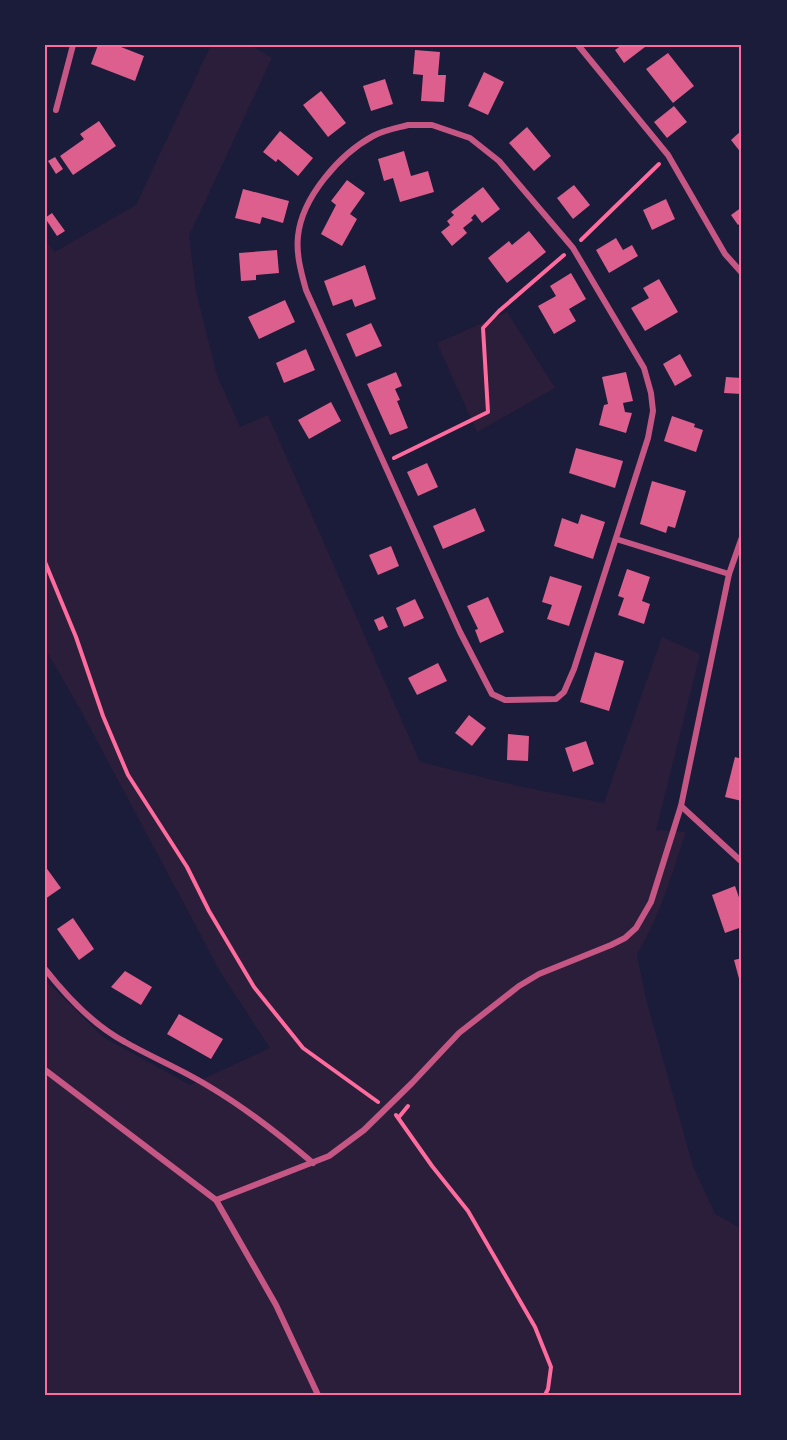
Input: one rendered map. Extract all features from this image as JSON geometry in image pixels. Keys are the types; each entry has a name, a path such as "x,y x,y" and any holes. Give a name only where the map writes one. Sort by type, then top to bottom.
{"street":[{"path":"56,110 73,45"},
{"path":"578,45 668,155 725,254 742,273"},
{"path":"408,125 432,125 470,138 499,161 573,248 644,368 651,393 653,411 648,438 574,669 564,692 556,699 505,700 492,694 460,632 385,462 306,290 297,252 298,234 308,203 326,177 354,149 375,135 408,125"},
{"path":"216,1200 329,1156 364,1130 459,1033 519,986 538,974 612,945 625,938 636,928 651,903 681,806 729,574 742,537"},
{"path":"616,539 729,574"},
{"path":"681,806 742,862"},
{"path":"45,969 64,993 95,1022 123,1042 179,1068 210,1086 268,1125 313,1162"},
{"path":"45,1070 216,1200 276,1305 318,1395"}],"path":[{"path":"385,462 488,412 483,328 499,311 573,248 668,155"},
{"path":"45,562 76,638 103,716 129,775 187,867 209,911 254,987 303,1048 383,1105"},
{"path":"391,1111 399,1117 432,1166 468,1211 535,1327 551,1367 545,1395"}],"shaded area":[{"path":"211,45 250,45 272,58 189,236 196,291 217,375 240,427 268,415 420,762 518,786 604,803 662,637 700,654 656,830 686,832 659,910 637,954 646,999 693,1166 715,1214 742,1229 742,1395 45,1395 45,980 103,1037 190,1085 270,1048 221,973 45,648 45,240 55,252 136,205"},
{"path":"507,312 555,388 477,432 437,343"}],"building":[{"path":"98,45 116,45 144,56 135,81 91,64"},
{"path":"622,45 643,45 645,47 624,63 615,50"},
{"path":"415,50 440,52 438,75 446,75 444,102 421,101 423,75 413,74"},
{"path":"668,53 694,86 673,103 646,69"},
{"path":"484,72 504,82 488,115 468,106"},
{"path":"385,79 393,104 371,111 363,86"},
{"path":"321,91 346,123 328,137 303,105"},
{"path":"674,106 687,122 667,138 654,122"},
{"path":"99,121 116,146 73,175 60,156 84,139 80,134"},
{"path":"527,127 551,156 534,171 509,143"},
{"path":"742,130 742,154 731,140"},
{"path":"280,131 313,158 298,176 278,159 276,162 263,152"},
{"path":"404,151 411,176 428,171 434,192 400,202 393,178 384,181 378,159"},
{"path":"55,157 63,169 56,174 48,161"},
{"path":"347,180 365,193 350,214 357,219 342,246 321,234 336,205 331,201"},
{"path":"574,185 590,205 573,219 557,198"},
{"path":"483,187 500,209 482,223 475,214 471,218 473,220 463,228 467,233 452,246 441,232 450,225 447,221 454,215 451,212"},
{"path":"243,189 289,201 283,223 262,217 260,224 235,218"},
{"path":"666,199 675,219 652,230 643,210"},
{"path":"742,207 742,222 738,225 731,215"},
{"path":"52,213 65,231 57,236 45,218"},
{"path":"529,231 546,252 507,283 488,258 509,241 512,245"},
{"path":"616,238 623,250 632,245 638,256 609,273 596,250"},
{"path":"277,250 279,273 256,275 256,280 241,281 239,253"},
{"path":"365,265 376,299 355,307 352,299 333,306 324,281"},
{"path":"571,273 586,299 569,309 576,321 554,334 538,306 556,296 550,286"},
{"path":"659,279 678,312 645,331 631,308 649,298 643,288"},
{"path":"285,300 295,322 259,339 248,317"},
{"path":"371,323 382,346 356,357 346,334"},
{"path":"306,349 315,370 284,383 276,363"},
{"path":"680,354 692,376 675,386 663,364"},
{"path":"396,372 402,386 395,389 400,400 397,401 408,428 390,435 367,384"},
{"path":"626,372 633,401 623,403 625,412 632,413 626,433 599,425 604,405 608,404 602,377"},
{"path":"726,377 742,378 742,394 724,393"},
{"path":"331,402 341,421 309,439 298,420"},
{"path":"672,416 695,424 694,427 703,430 696,452 664,441"},
{"path":"576,448 623,461 615,488 569,473"},
{"path":"427,463 438,487 418,496 407,472"},
{"path":"652,481 686,491 675,528 668,526 666,533 640,524"},
{"path":"475,508 485,531 443,549 433,526"},
{"path":"581,514 605,522 593,559 554,546 562,518 578,524"},
{"path":"391,546 399,566 378,575 369,555"},
{"path":"627,569 650,577 642,601 650,604 644,624 618,615 624,598 618,596"},
{"path":"550,576 582,586 569,626 547,619 552,605 542,602"},
{"path":"488,597 504,632 480,643 475,630 478,629 467,606"},
{"path":"415,599 424,618 404,627 396,608"},
{"path":"383,616 388,627 379,631 374,620"},
{"path":"595,652 624,661 609,711 580,702"},
{"path":"438,663 447,681 417,695 408,678"},
{"path":"469,715 486,728 472,746 455,733"},
{"path":"508,734 529,736 528,761 507,760"},
{"path":"586,741 594,764 573,772 565,748"},
{"path":"735,757 742,759 742,801 725,797"},
{"path":"45,866 61,888 45,899"},
{"path":"735,886 742,906 742,927 725,933 712,895"},
{"path":"73,918 94,949 79,960 57,929"},
{"path":"742,958 742,986 741,986 734,960"},
{"path":"125,971 152,987 141,1005 111,987"},
{"path":"179,1014 223,1039 211,1059 167,1034"}]}
